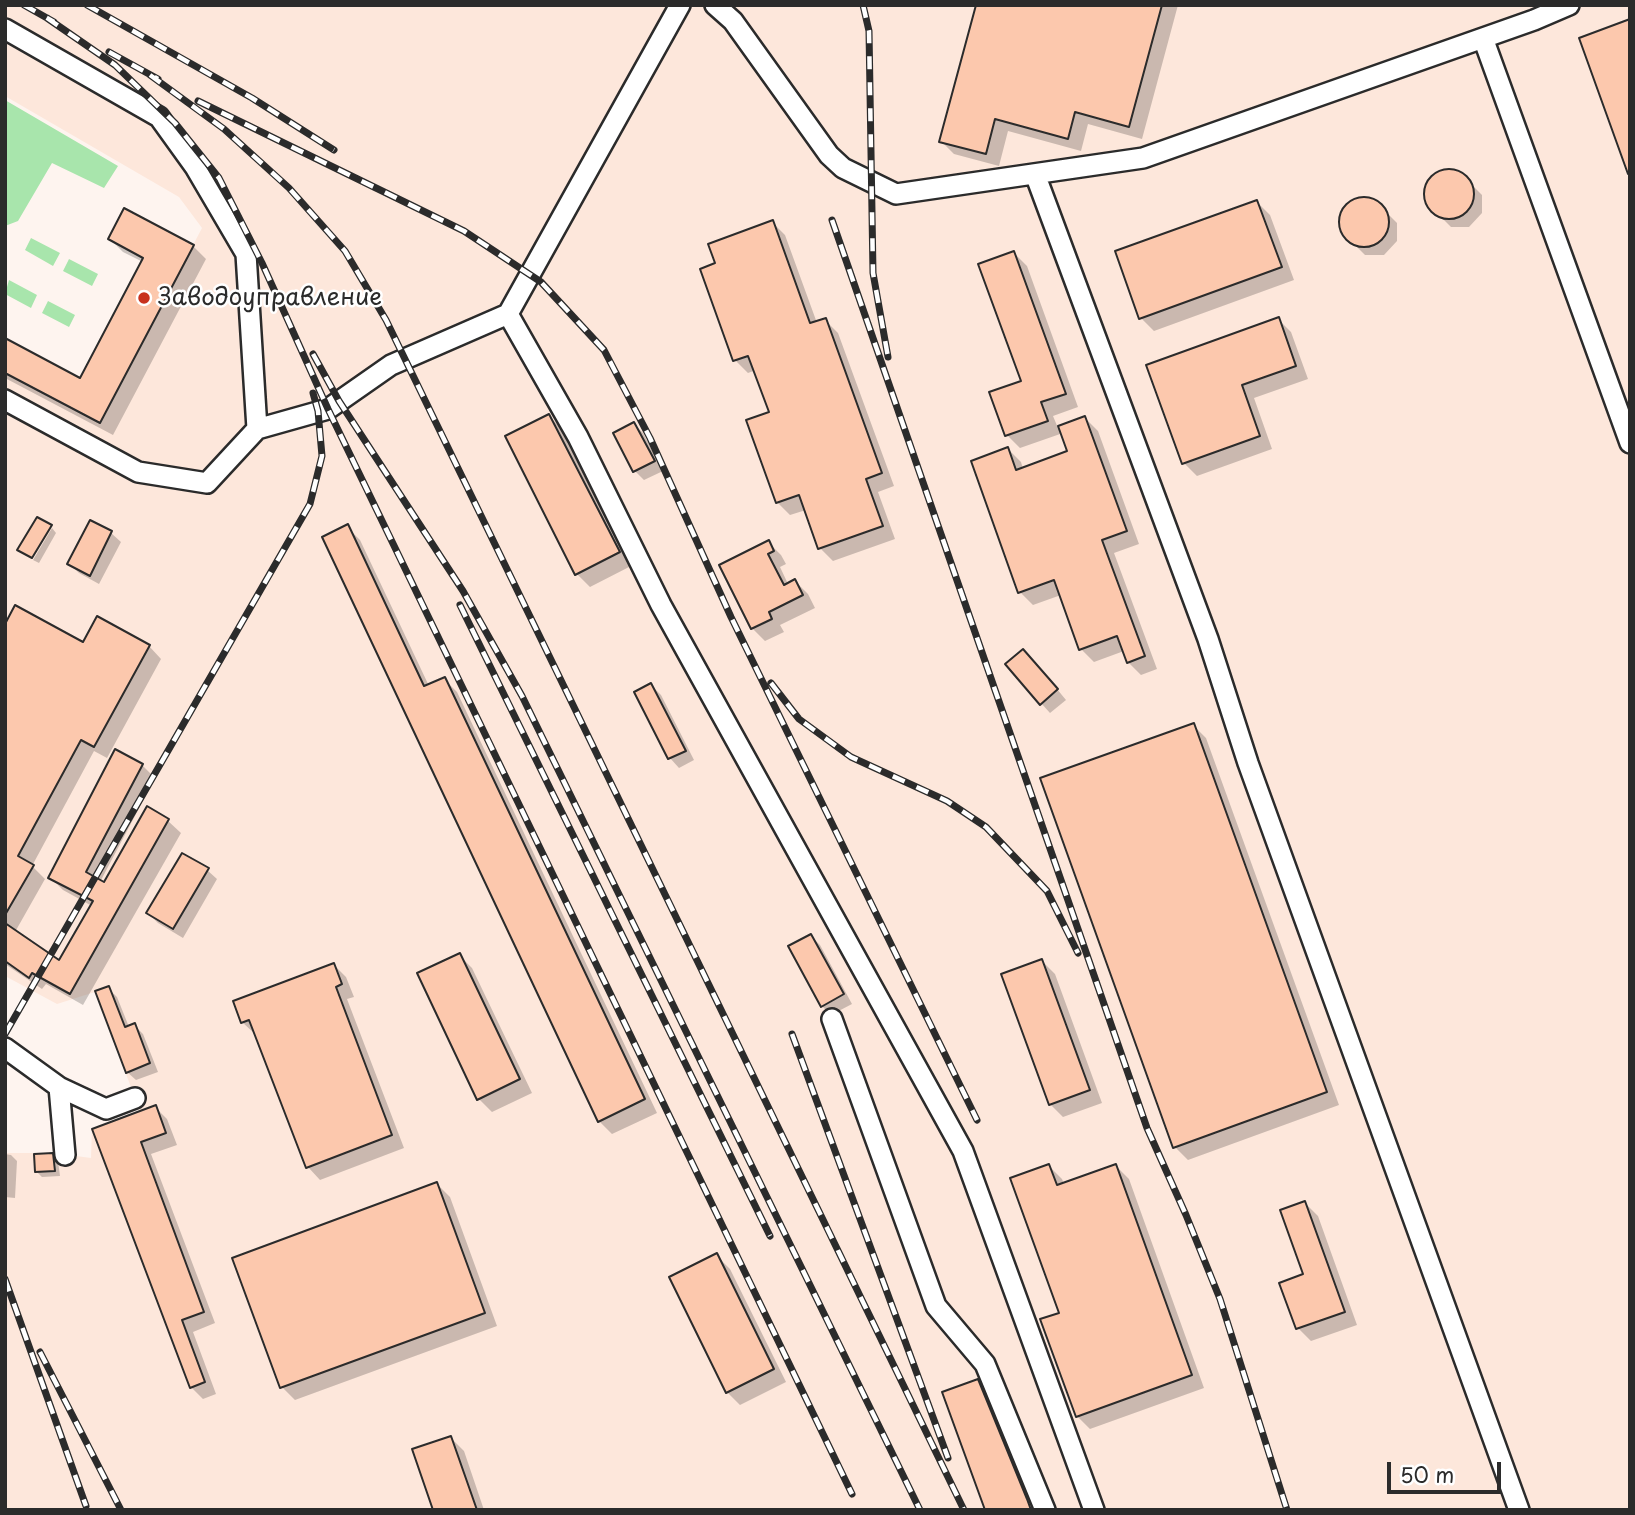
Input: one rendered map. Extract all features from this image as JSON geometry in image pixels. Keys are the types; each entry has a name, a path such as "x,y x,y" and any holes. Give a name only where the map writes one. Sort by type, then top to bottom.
{"street":[{"path":"5,400 138,472 207,483 257,429 328,409 391,365 508,314 680,5"},
{"path":"715,5 733,21 830,155 843,168 896,194 1143,158 1569,5"},
{"path":"5,29 159,117 195,167 246,254 257,429"},
{"path":"1483,38 1630,443"},
{"path":"1035,174 1209,639 1248,763 1518,1510"},
{"path":"508,314 578,437 661,605 963,1151 1094,1510"},
{"path":"832,1019 936,1306 985,1364 1045,1510"},
{"path":"5,1048 59,1087 106,1109 135,1098"},
{"path":"59,1087 65,1154"}],"shaded area":[{"path":"5,5 1630,5 1630,1510 5,1510 5,1153 54,1153 91,1158 92,1129 140,1111 95,992 57,1004 5,976 5,373 100,423 202,228 179,197 5,96"}],"green space":[{"path":"5,100 118,166 104,188 52,163 18,221 5,226"},
{"path":"31,238 60,253 53,266 25,250"},
{"path":"69,259 98,274 92,286 63,271"},
{"path":"9,280 37,295 31,308 5,294"},
{"path":"48,301 75,315 69,327 42,313"}],"building":[{"path":"976,5 1162,5 1129,127 1075,112 1068,139 995,119 986,154 939,142"},
{"path":"1630,19 1630,174 1628,174 1579,38"},
{"path":"1449,169 1467,176 1474,194 1467,212 1449,219 1431,212 1424,194 1431,176"},
{"path":"1364,197 1382,204 1389,222 1382,240 1364,247 1346,240 1339,222 1346,204"},
{"path":"1257,200 1282,267 1139,319 1115,251"},
{"name":"Заводоуправление","path":"124,208 194,245 100,423 5,373 5,338 80,378 143,258 108,239"},
{"path":"773,220 810,323 826,318 882,473 866,479 883,526 818,549 799,495 776,503 746,420 769,412 748,356 733,361 700,269 715,263 708,244"},
{"path":"1014,251 1066,394 1041,402 1048,421 1005,436 989,392 1021,381 978,264"},
{"path":"1279,317 1296,366 1242,385 1260,436 1182,464 1146,365"},
{"path":"549,414 620,552 575,575 505,436"},
{"path":"1085,416 1127,531 1102,540 1145,656 1127,663 1117,636 1079,650 1054,580 1018,593 971,461 1008,447 1016,470 1067,451 1058,426"},
{"path":"634,422 655,461 633,472 613,433"},
{"path":"37,517 52,525 32,558 17,550"},
{"path":"90,520 112,531 90,576 67,564"},
{"path":"348,524 424,686 445,677 645,1099 598,1122 322,537"},
{"path":"769,540 774,551 768,554 784,585 795,579 803,595 769,612 772,619 751,629 719,565"},
{"path":"15,605 83,642 97,616 150,645 94,747 81,740 18,856 34,865 5,915 5,624"},
{"path":"1023,649 1058,689 1040,705 1005,664"},
{"path":"651,683 686,751 668,759 634,692"},
{"path":"1194,723 1327,1092 1173,1148 1040,778"},
{"path":"115,749 143,764 86,872 104,882 147,806 169,819 70,994 32,973 29,978 5,961 5,923 59,960 93,901 48,878"},
{"path":"182,853 209,868 173,929 146,913"},
{"path":"811,934 844,994 821,1007 788,946"},
{"path":"460,953 520,1079 477,1100 417,973"},
{"path":"1042,959 1090,1090 1049,1105 1001,974"},
{"path":"334,963 342,984 336,987 392,1135 306,1168 249,1020 241,1023 233,1001"},
{"path":"109,986 125,1027 135,1023 150,1063 126,1073 95,991"},
{"path":"156,1105 166,1133 141,1142 204,1312 182,1320 205,1382 190,1388 92,1129"},
{"path":"53,1153 55,1171 35,1172 34,1154"},
{"path":"1049,1164 1057,1185 1116,1164 1192,1375 1076,1417 1040,1319 1059,1313 1010,1178"},
{"path":"437,1182 485,1313 280,1388 232,1258"},
{"path":"1305,1201 1345,1312 1296,1329 1279,1283 1303,1274 1280,1210"},
{"path":"717,1253 774,1369 726,1393 669,1277"},
{"path":"978,1379 1031,1510 985,1510 942,1392"},
{"path":"451,1436 477,1510 433,1510 412,1449"}],"railway":[{"path":"24,5 54,22"},
{"path":"87,5 252,98 334,150"},
{"path":"863,5 869,31 873,273 888,357"},
{"path":"47,18 115,65 175,123 219,178 852,1494"},
{"path":"109,52 158,79"},
{"path":"150,75 224,129 289,188 345,251 386,320 964,1510"},
{"path":"198,101 464,231 541,282 604,350 650,438 731,617 977,1120"},
{"path":"832,220 1147,1128 1220,1299 1287,1510"},
{"path":"313,354 339,401 463,591 522,696 920,1510"},
{"path":"5,1034 310,504 322,456 318,411 313,393"},
{"path":"460,605 770,1236"},
{"path":"771,683 799,719 851,757 947,801 986,827 1047,891 1078,953"},
{"path":"792,1034 948,1458"},
{"path":"5,1279 86,1506"},
{"path":"40,1352 121,1510"}],"place":[{"name":"Заводоуправление","path":"144,298"}]}
